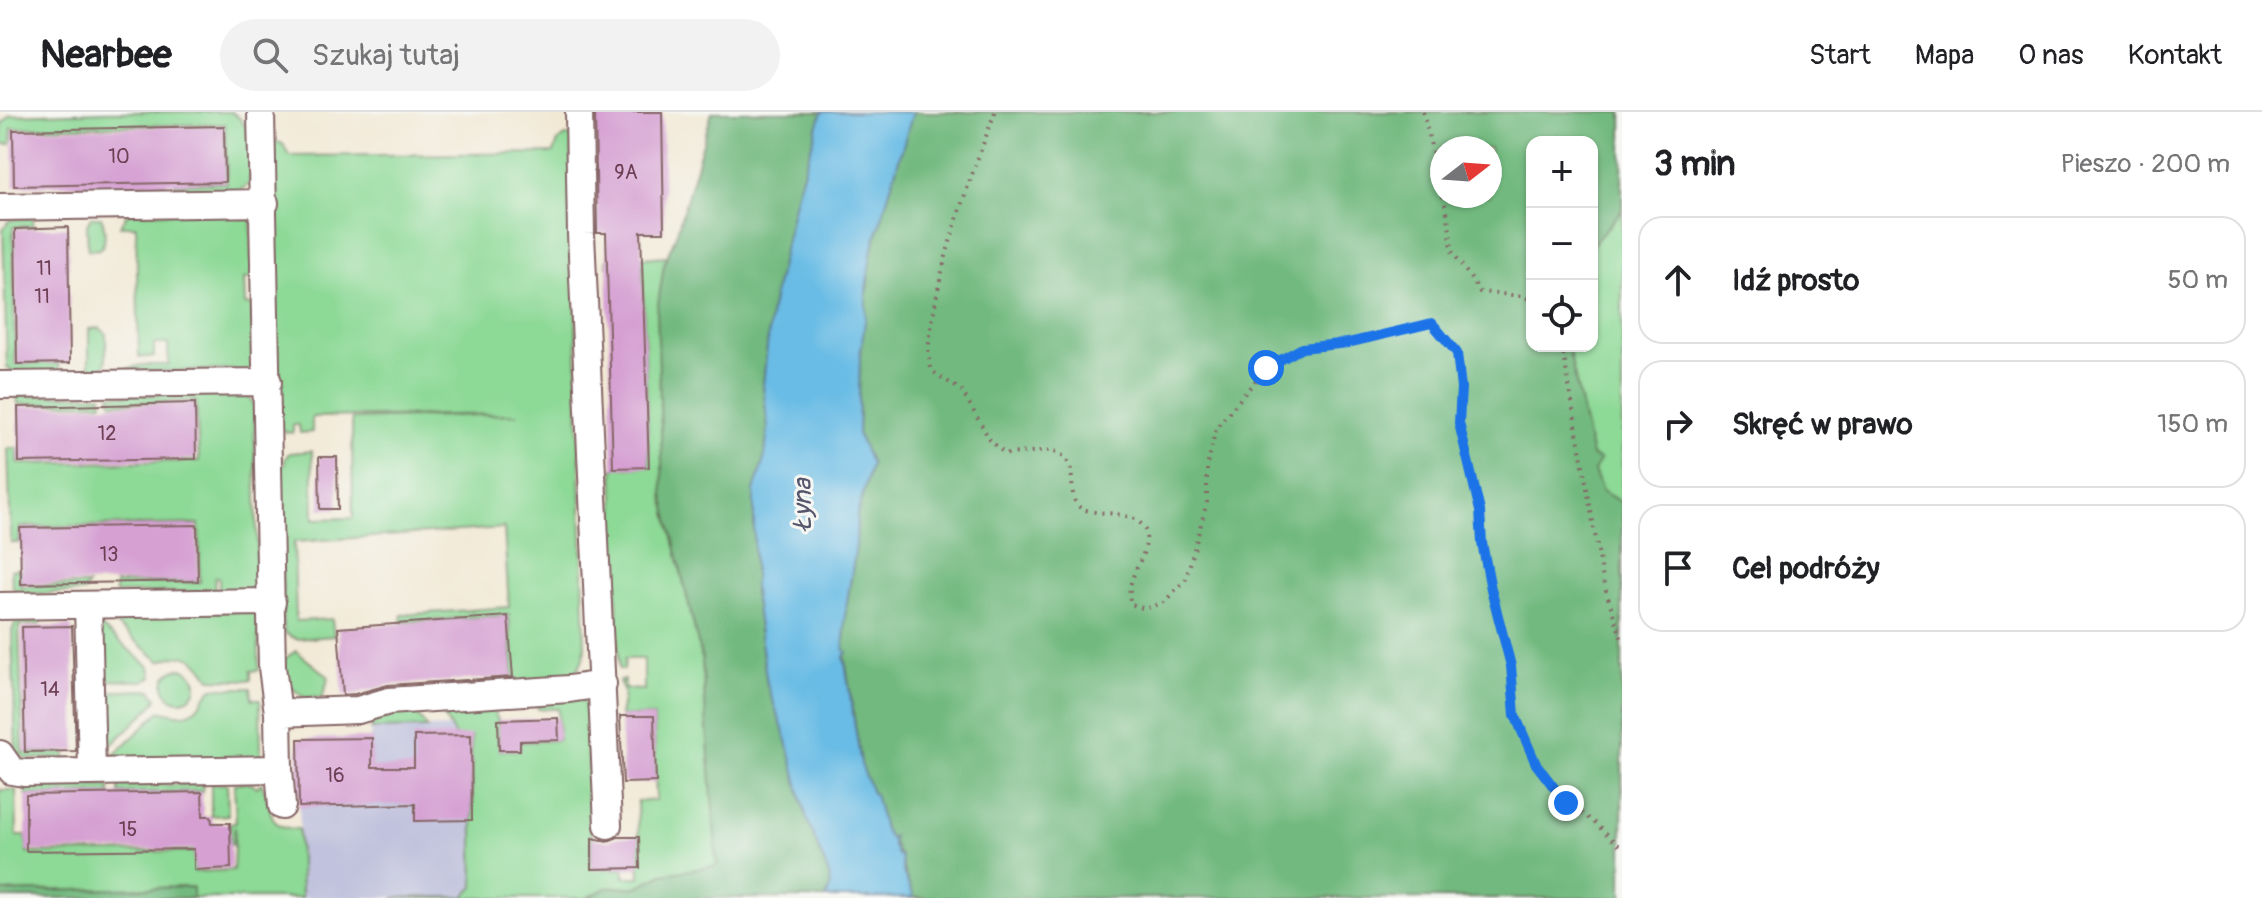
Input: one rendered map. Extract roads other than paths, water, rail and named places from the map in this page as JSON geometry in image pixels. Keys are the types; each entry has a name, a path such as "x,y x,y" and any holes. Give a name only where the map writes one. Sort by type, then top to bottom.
{"lane":[{"path":"261,112 272,667 278,713 282,806"},
{"path":"579,112 582,249 608,825"},
{"path":"0,207 265,203"},
{"path":"0,385 268,382"},
{"path":"0,606 272,602"},
{"path":"88,605 92,772"},
{"path":"278,713 358,710 389,701 603,684"},
{"path":"0,754 6,765 18,773 279,769"}],"water":[{"name":"Łyna","path":"822,112 913,112 871,254 866,291 858,435 871,464 857,515 856,546 845,615 844,650 847,653 844,656 861,764 875,794 884,829 890,839 893,836 892,843 897,855 900,855 903,872 914,898 826,898 830,888 829,875 806,816 787,741 767,684 754,592 754,491 765,456 768,427 763,385 771,309 796,196"}]}
